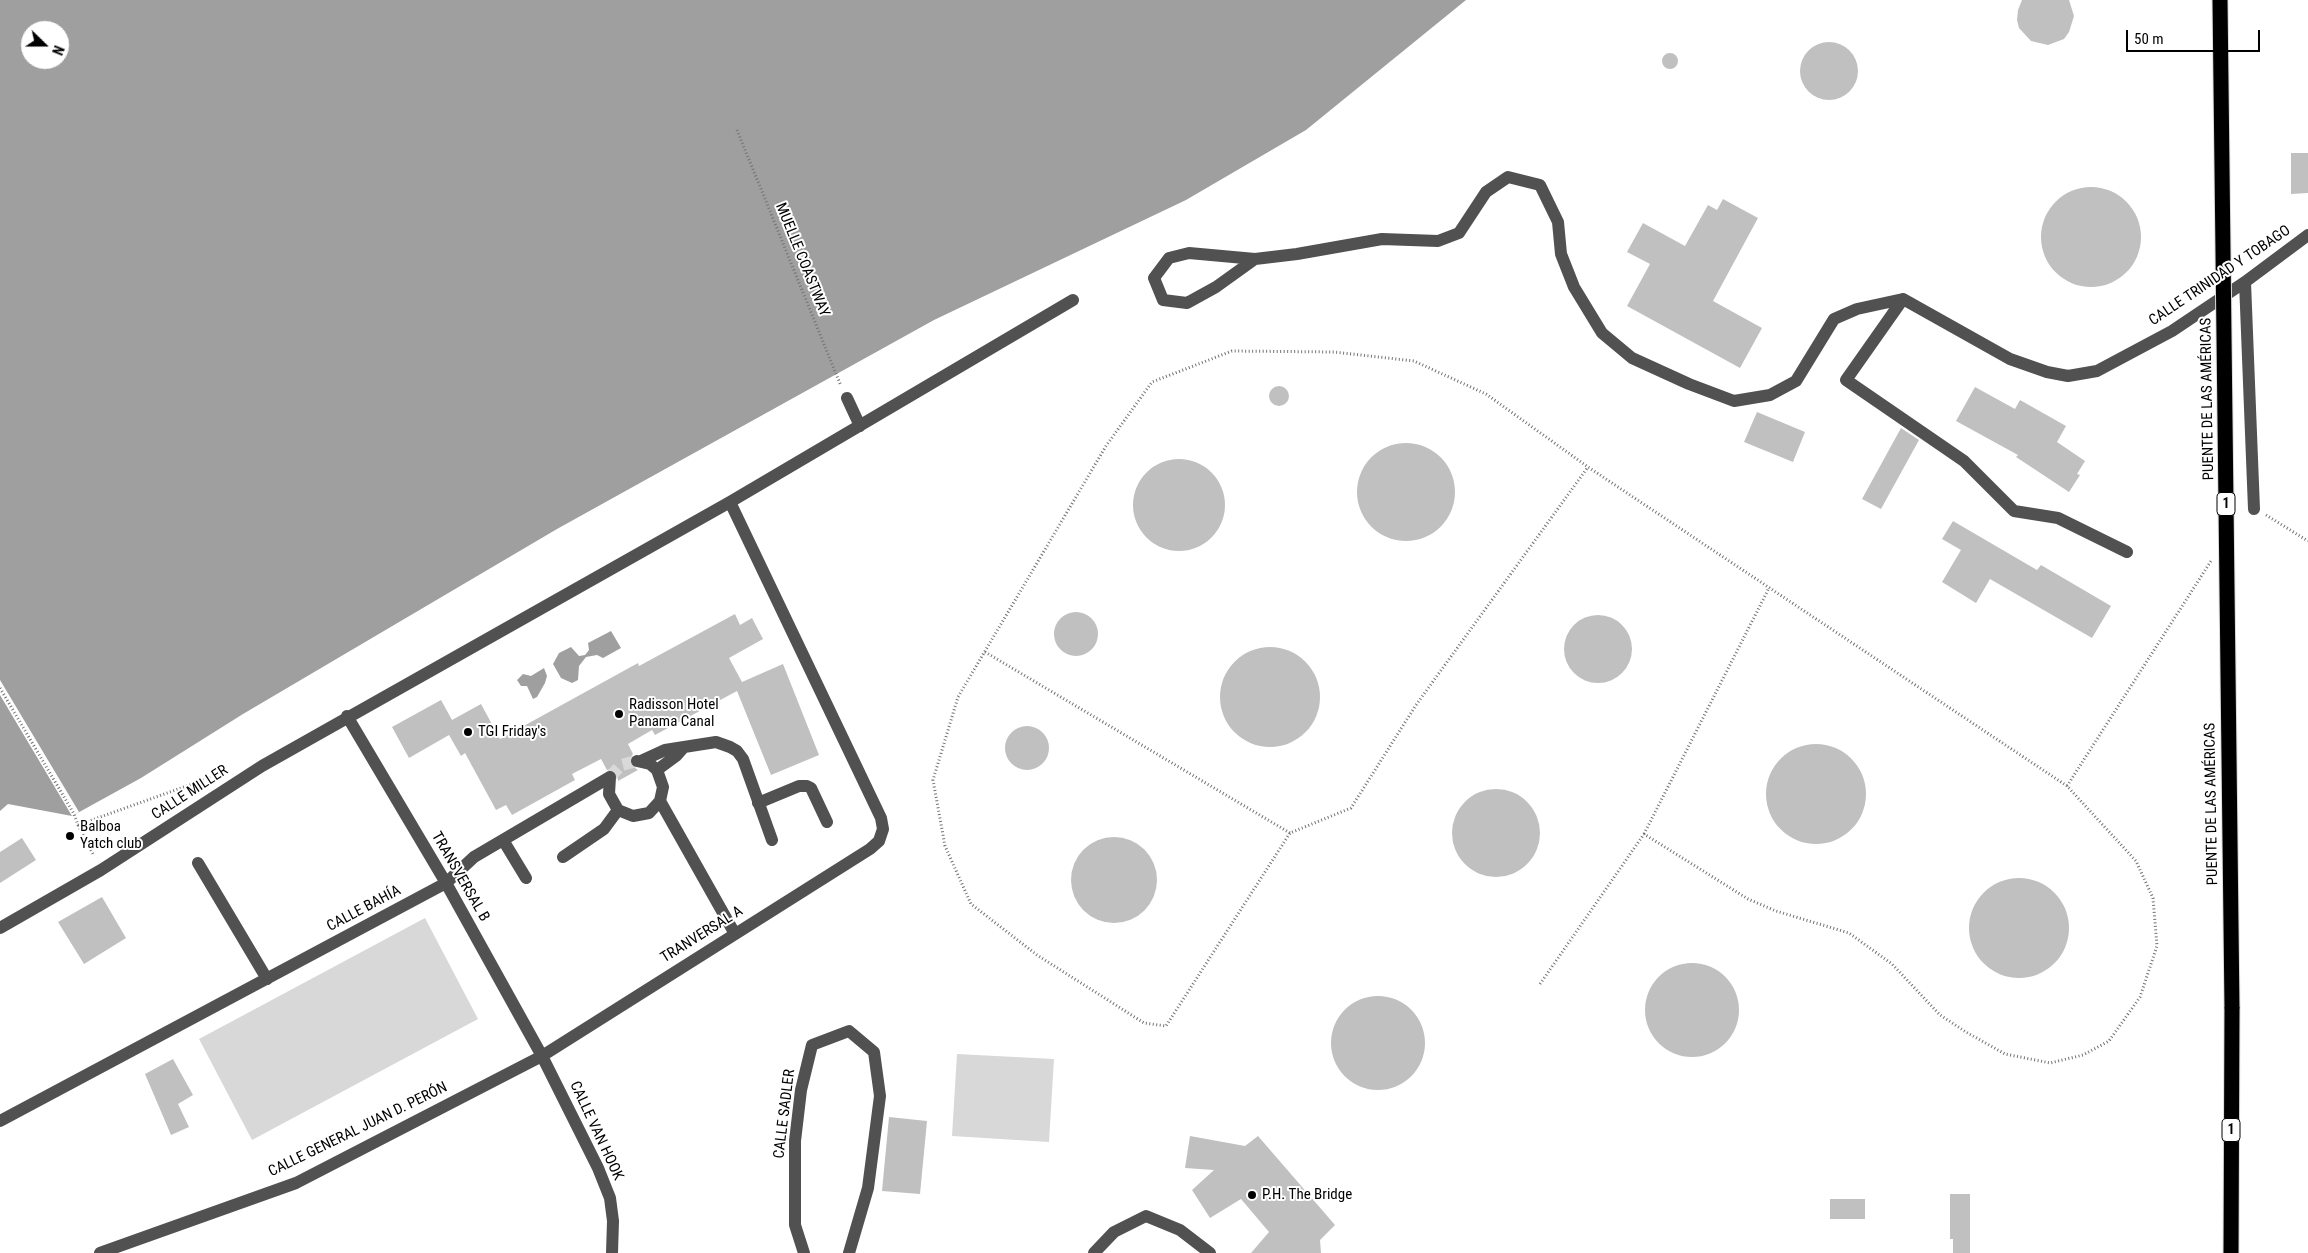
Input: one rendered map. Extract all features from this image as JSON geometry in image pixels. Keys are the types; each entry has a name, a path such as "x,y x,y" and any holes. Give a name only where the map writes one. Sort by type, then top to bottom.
{"highway":[{"name":"PUENTE DE LAS AMÉRICAS","path":"2220,0 2232,1007 2231,1253"}],"street":[{"path":"1255,259 1216,287 1187,303 1163,300 1154,278 1169,258 1189,253 1255,259 1298,254 1382,239 1438,241 1459,233 1486,192 1508,177 1540,186 1558,222 1561,254 1574,287 1602,333 1632,358 1689,384 1734,401 1770,395 1796,381 1834,320 1857,309 1904,299"},
{"name":"CALLE TRINIDAD Y TOBAGO","path":"1904,299 2010,359 2047,372 2068,376 2097,371 2172,331 2246,282 2308,235"},
{"path":"2246,282 2254,509"},
{"path":"1904,299 1846,380 1964,461 2014,511 2058,518 2127,552"},
{"name":"CALLE MILLER","path":"0,928 101,870 262,766 347,716 730,502 1073,300"},
{"path":"847,398 860,426"},
{"name":"TRANVERSAL A","path":"542,1056 870,849 879,841 883,829 881,818 730,502"},
{"name":"TRANSVERSAL B","path":"347,716 446,883 542,1056"},
{"path":"563,857 604,829 618,810 625,814 642,815 656,808 663,786 657,770 639,761 665,750 716,742 737,751 743,760 772,840"},
{"path":"657,770 676,756 684,747"},
{"name":"CALLE BAHÍA","path":"0,1121 446,883 474,857 610,777 609,794 612,803 618,810"},
{"path":"758,803 799,786 807,786 811,788 827,822"},
{"path":"660,800 735,934"},
{"path":"503,840 526,878"},
{"path":"198,863 267,979"},
{"name":"CALLE SADLER","path":"804,1253 795,1225 796,1141 801,1090 812,1045 848,1032 874,1052 880,1096 868,1188 848,1253"},
{"name":"CALLE GENERAL JUAN D. PERÓN","path":"100,1253 296,1183 542,1056"},
{"name":"CALLE VAN HOOK","path":"542,1056 598,1168 610,1198 613,1221 612,1253"},
{"path":"1094,1253 1114,1232 1146,1216 1180,1230 1210,1253"}],"path":[{"name":"MUELLE COASTWAY","path":"737,130 847,398"},
{"path":"1588,467 1416,705 1351,808 1290,833 1166,1026 1144,1022 1037,955 971,904 945,846 933,780 958,697 1106,446 1152,382 1232,351 1334,352 1414,361 1486,394 1588,467 2067,786 2136,861 2153,898 2157,946 2140,997 2109,1041 2083,1055 2050,1063 2005,1054 1940,1015 1892,964 1849,934 1748,899 1644,834"},
{"path":"2254,509 2308,540"},
{"path":"2067,786 2215,556"},
{"path":"1540,984 1644,834 1769,588"},
{"path":"985,652 1290,833"},
{"path":"0,688 74,814 101,870"},
{"path":"78,825 224,772"}],"shaded area":[{"path":"0,0 1466,0 1306,130 1186,200 934,320 557,529 243,714 141,778 72,816 8,804 0,811"},
{"path":"611,631 621,648 603,658 597,655 586,657 579,666 578,680 572,683 561,678 553,664 559,653 571,647 579,656 585,655 589,650 588,643"},
{"path":"544,668 547,676 545,683 537,697 533,699 527,686 521,686 517,680 523,674 531,676"},
{"path":"425,918 478,1019 252,1140 199,1039"},
{"path":"957,1054 1054,1059 1049,1142 952,1136"}],"pier":[{"path":"0,680 79,812 72,816 0,695"}],"building":[{"path":"2022,0 2069,0 2074,16 2069,32 2064,39 2048,45 2031,41 2019,28 2017,20"},
{"path":"1823,42 1835,42 1850,50 1858,65 1858,77 1850,92 1835,100 1823,100 1808,92 1800,77 1800,65 1808,50"},
{"path":"1670,53 1678,61 1670,69 1662,61"},
{"path":"2291,153 2308,153 2308,193 2291,194"},
{"path":"2091,187 2110,191 2126,202 2137,218 2141,237 2137,256 2126,272 2110,283 2091,287 2072,283 2056,272 2045,256 2041,237 2045,218 2056,202 2072,191"},
{"path":"1723,199 1758,218 1713,301 1762,328 1740,368 1627,306 1650,264 1627,252 1643,223 1685,246 1708,205 1717,210"},
{"path":"1275,386 1283,386 1289,392 1289,400 1283,406 1275,406 1269,400 1269,392"},
{"path":"1975,387 2015,409 2020,400 2066,426 2057,442 2085,461 2077,474 2080,475 2069,492 2016,457 2018,455 1956,421"},
{"path":"1757,412 1805,432 1793,462 1744,442"},
{"path":"1901,428 1919,440 1881,509 1862,499"},
{"path":"1406,443 1425,447 1441,457 1451,473 1455,492 1451,511 1441,527 1425,537 1406,541 1387,537 1371,527 1361,511 1357,492 1361,473 1371,457 1387,447"},
{"path":"1179,459 1197,462 1212,472 1222,487 1225,505 1222,523 1212,538 1197,548 1179,551 1161,548 1146,538 1136,523 1133,505 1136,487 1146,472 1161,462"},
{"path":"1953,521 2037,570 2041,565 2111,606 2092,638 1990,579 1976,603 1942,582 1961,550 1942,539"},
{"path":"1076,612 1088,616 1094,622 1098,634 1094,646 1088,652 1076,656 1064,652 1058,646 1054,634 1058,622 1064,616"},
{"name":"Radisson Hotel Panama Canal","path":"735,614 740,625 752,618 763,639 729,658 742,682 783,664 819,755 771,775 737,691 655,735 652,730 628,744 633,754 629,759 629,764 638,770 618,781 617,772 611,769 607,770 601,759 572,774 575,780 512,815 506,805 496,810 465,753 461,756 449,735 409,758 392,727 441,700 452,720 481,704 500,739 638,663 639,666"},
{"path":"1598,615 1611,618 1622,625 1629,636 1632,649 1629,662 1622,673 1611,680 1598,683 1585,680 1574,673 1567,662 1564,649 1567,636 1574,625 1585,618"},
{"path":"1270,647 1289,651 1305,662 1316,678 1320,697 1316,716 1305,732 1289,743 1270,747 1251,743 1235,732 1224,716 1220,697 1224,678 1235,662 1251,651"},
{"path":"1027,726 1039,730 1045,736 1049,748 1045,760 1039,766 1027,770 1015,766 1009,760 1005,748 1009,736 1015,730"},
{"path":"1816,744 1826,745 1844,752 1858,766 1865,784 1865,804 1858,822 1844,836 1826,843 1816,844 1806,843 1788,836 1774,822 1767,804 1766,794 1767,784 1774,766 1788,752 1806,745"},
{"path":"1487,789 1505,789 1521,796 1533,808 1540,824 1540,842 1533,858 1521,870 1505,877 1487,877 1471,870 1459,858 1452,842 1452,824 1459,808 1471,796"},
{"path":"1114,837 1130,841 1144,850 1153,864 1157,880 1153,896 1144,910 1130,919 1114,923 1098,919 1084,910 1075,896 1071,880 1075,864 1084,850 1098,841"},
{"path":"22,838 36,860 0,883 0,852"},
{"path":"2019,878 2038,882 2054,893 2065,909 2069,928 2065,947 2054,963 2038,974 2019,978 2000,974 1984,963 1973,947 1969,928 1973,909 1984,893 2000,882"},
{"path":"102,897 126,938 84,964 58,922"},
{"path":"1683,963 1701,963 1726,976 1736,992 1739,1010 1736,1028 1726,1044 1701,1057 1683,1057 1658,1044 1645,1019 1645,1001 1658,976"},
{"path":"1369,996 1387,996 1412,1009 1422,1025 1425,1043 1422,1061 1412,1077 1387,1090 1369,1090 1344,1077 1331,1052 1331,1034 1344,1009"},
{"path":"173,1059 193,1095 178,1104 189,1127 171,1135 145,1074"},
{"path":"889,1117 927,1121 920,1194 882,1191"},
{"name":"P.H. The Bridge","path":"1190,1136 1245,1146 1258,1136 1335,1225 1320,1240 1321,1253 1251,1253 1269,1232 1241,1199 1210,1218 1192,1190 1214,1170 1185,1168"},
{"path":"1950,1194 1970,1194 1970,1253 1953,1253 1953,1239 1950,1239"},
{"path":"1830,1199 1865,1199 1865,1219 1830,1219"}],"tunnel":[{"path":"610,777 621,765 637,761"}],"place":[{"name":"Radisson Hotel Panama Canal","path":"619,714"},
{"name":"TGI Friday's","path":"468,732"},
{"name":"Balboa Yatch club","path":"70,836"},
{"name":"P.H. The Bridge","path":"1252,1195"}]}
